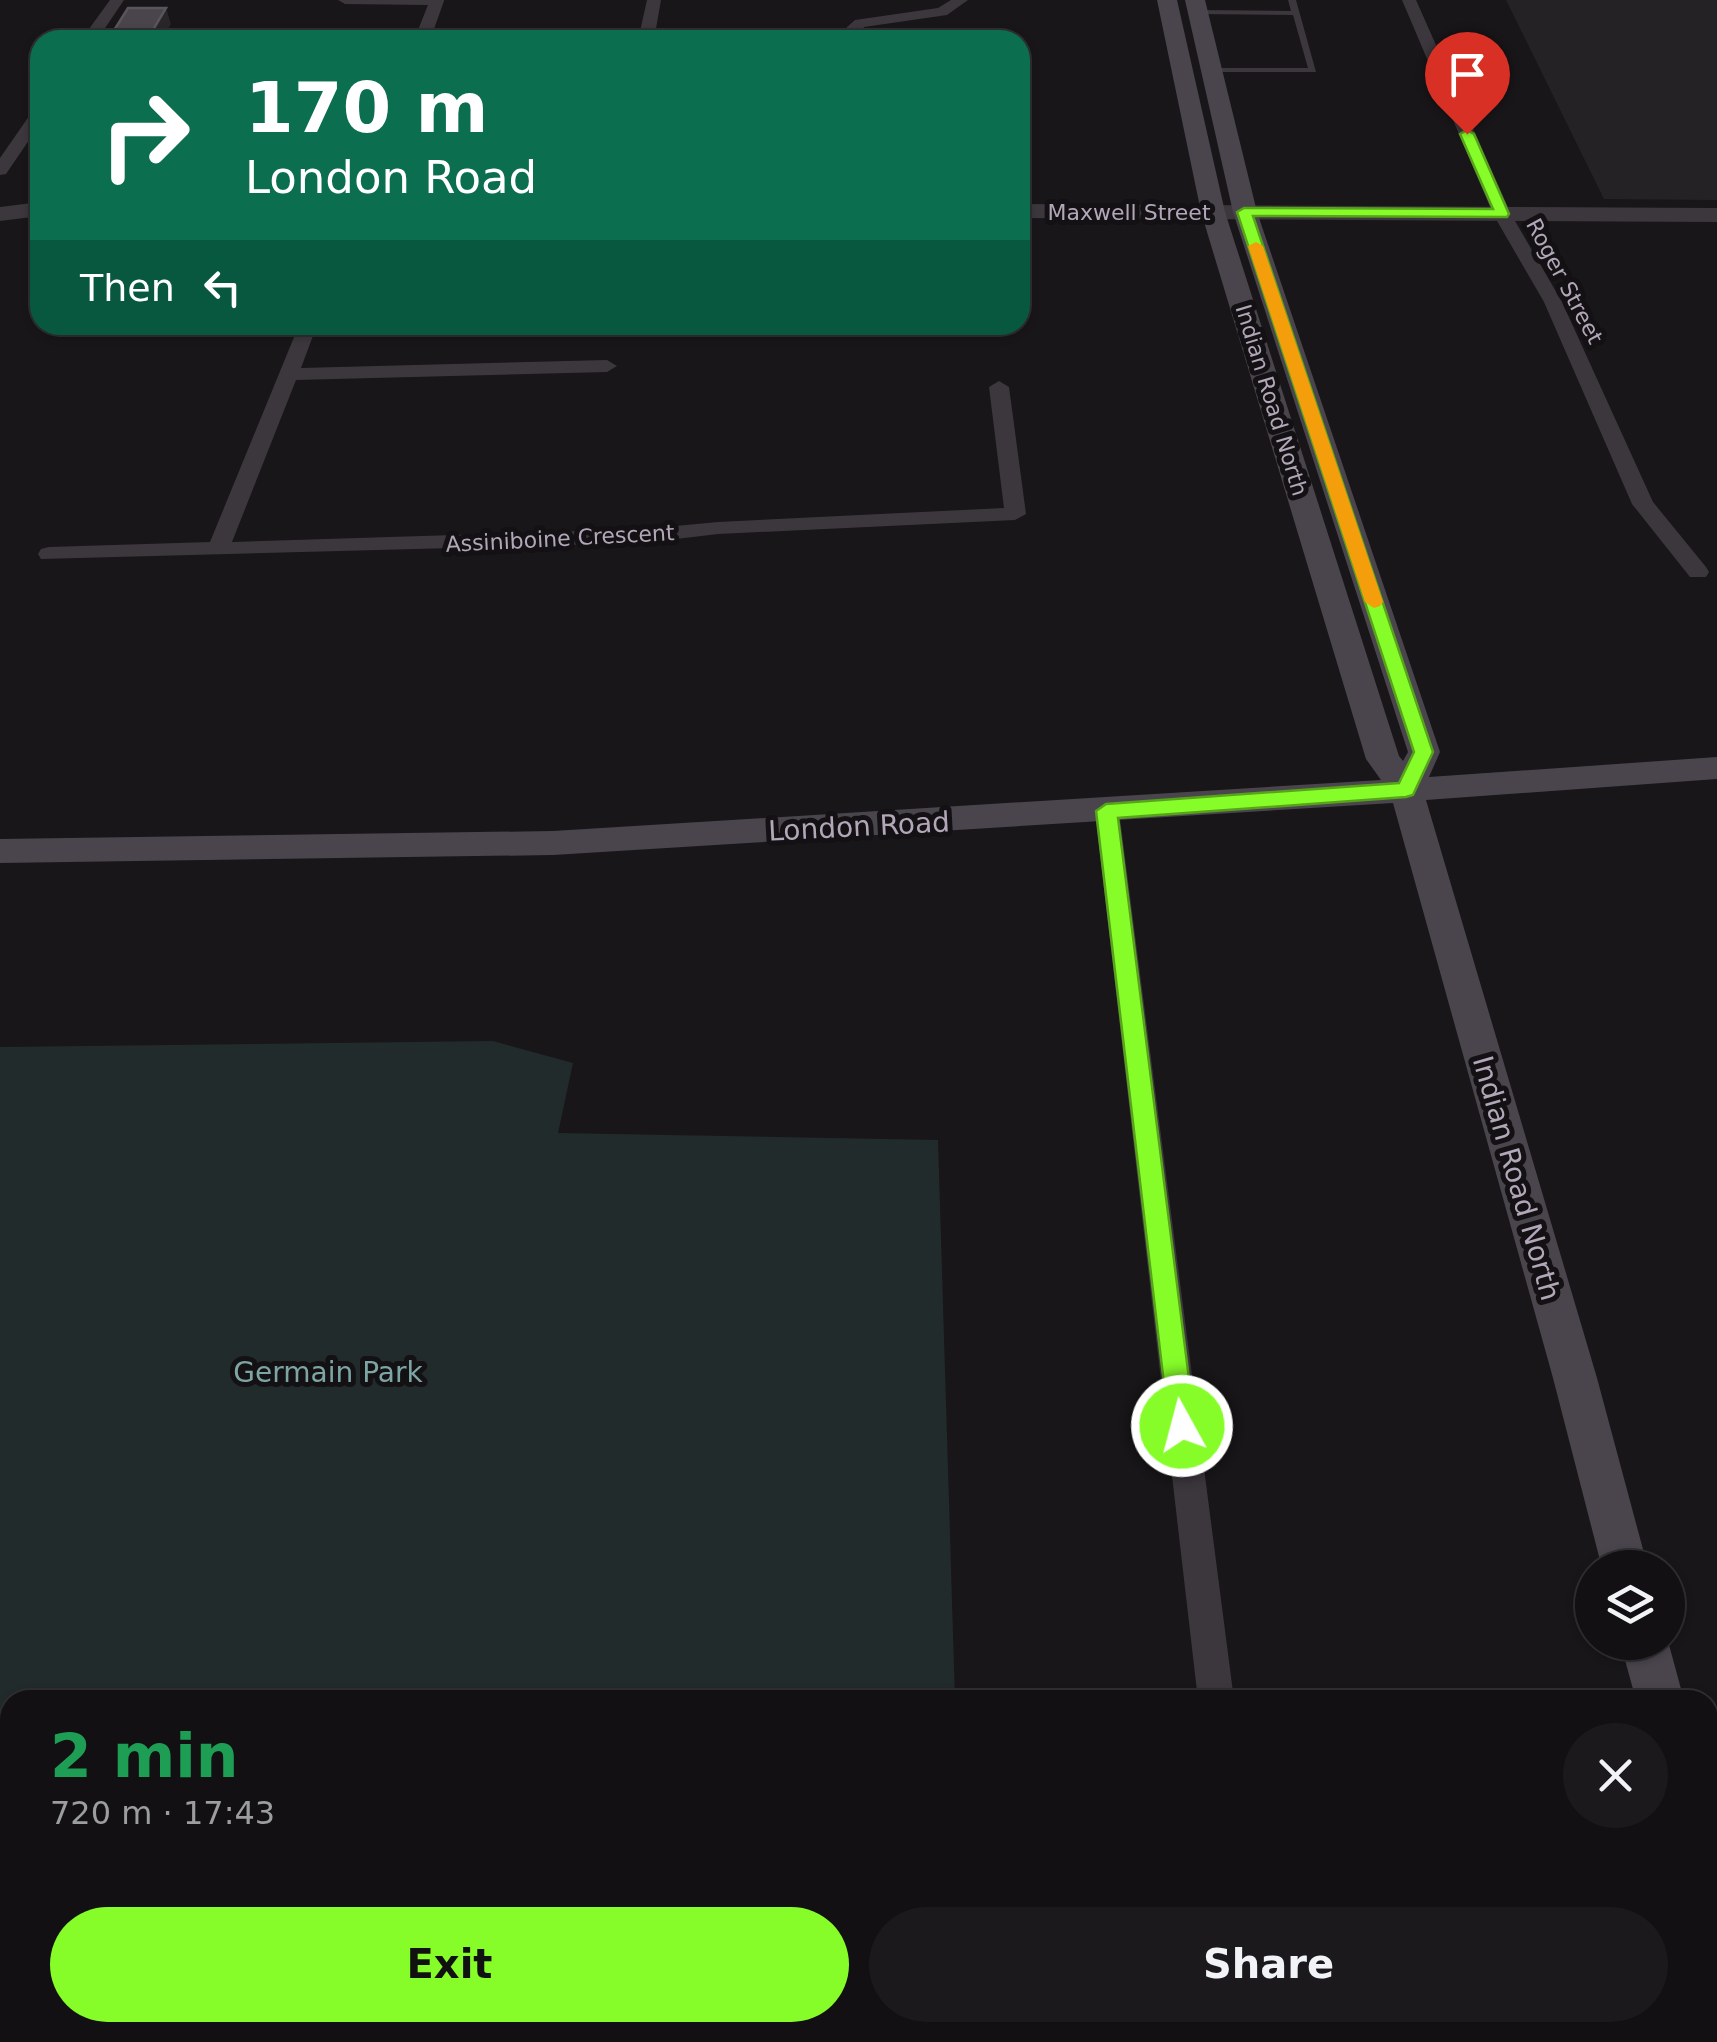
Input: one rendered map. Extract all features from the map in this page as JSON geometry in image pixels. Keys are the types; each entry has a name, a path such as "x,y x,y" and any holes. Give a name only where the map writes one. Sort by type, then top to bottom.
{"main road":[{"name":"Indian Road North","path":"1167,0 1383,759 1406,790 1575,1378 1619,1550"},
{"name":"Indian Road North","path":"1196,6 1211,70 1229,212"},
{"name":"London Road","path":"0,851 553,844 1715,773"},
{"path":"1649,1660 1657,1690"}],"street":[{"path":"97,30 117,0"},
{"path":"345,0 437,0 426,30"},
{"path":"648,30 654,0"},
{"path":"854,30 860,23 942,12 960,0"},
{"name":"Roger Street","path":"1409,0 1502,214 1554,302 1643,504 1698,572"},
{"path":"0,170 30,126"},
{"path":"0,214 30,210"},
{"name":"Maxwell Street","path":"1030,211 1717,215"},
{"path":"49,554 218,550 304,335"},
{"path":"288,374 607,366"},
{"name":"Assiniboine Crescent","path":"218,550 603,538 1015,514 999,387"},
{"path":"1106,811 1215,1690"}],"lane":[{"path":"1211,70 1313,70 1292,0"},
{"path":"1196,6 1296,13"}],"shaded area":[{"path":"1506,0 1717,0 1717,200 1604,199"}],"green space":[{"name":"Germain Park","path":"493,1041 573,1063 558,1133 938,1140 955,1690 0,1690 0,1047"}],"building":[{"path":"128,8 166,8 153,30 114,30"}],"slow traffic":[{"path":"1256,246 1374,602"}],"route":[{"path":"1182,1426 1106,811 1406,790 1424,752 1244,212 1502,214 1467,134"}]}
